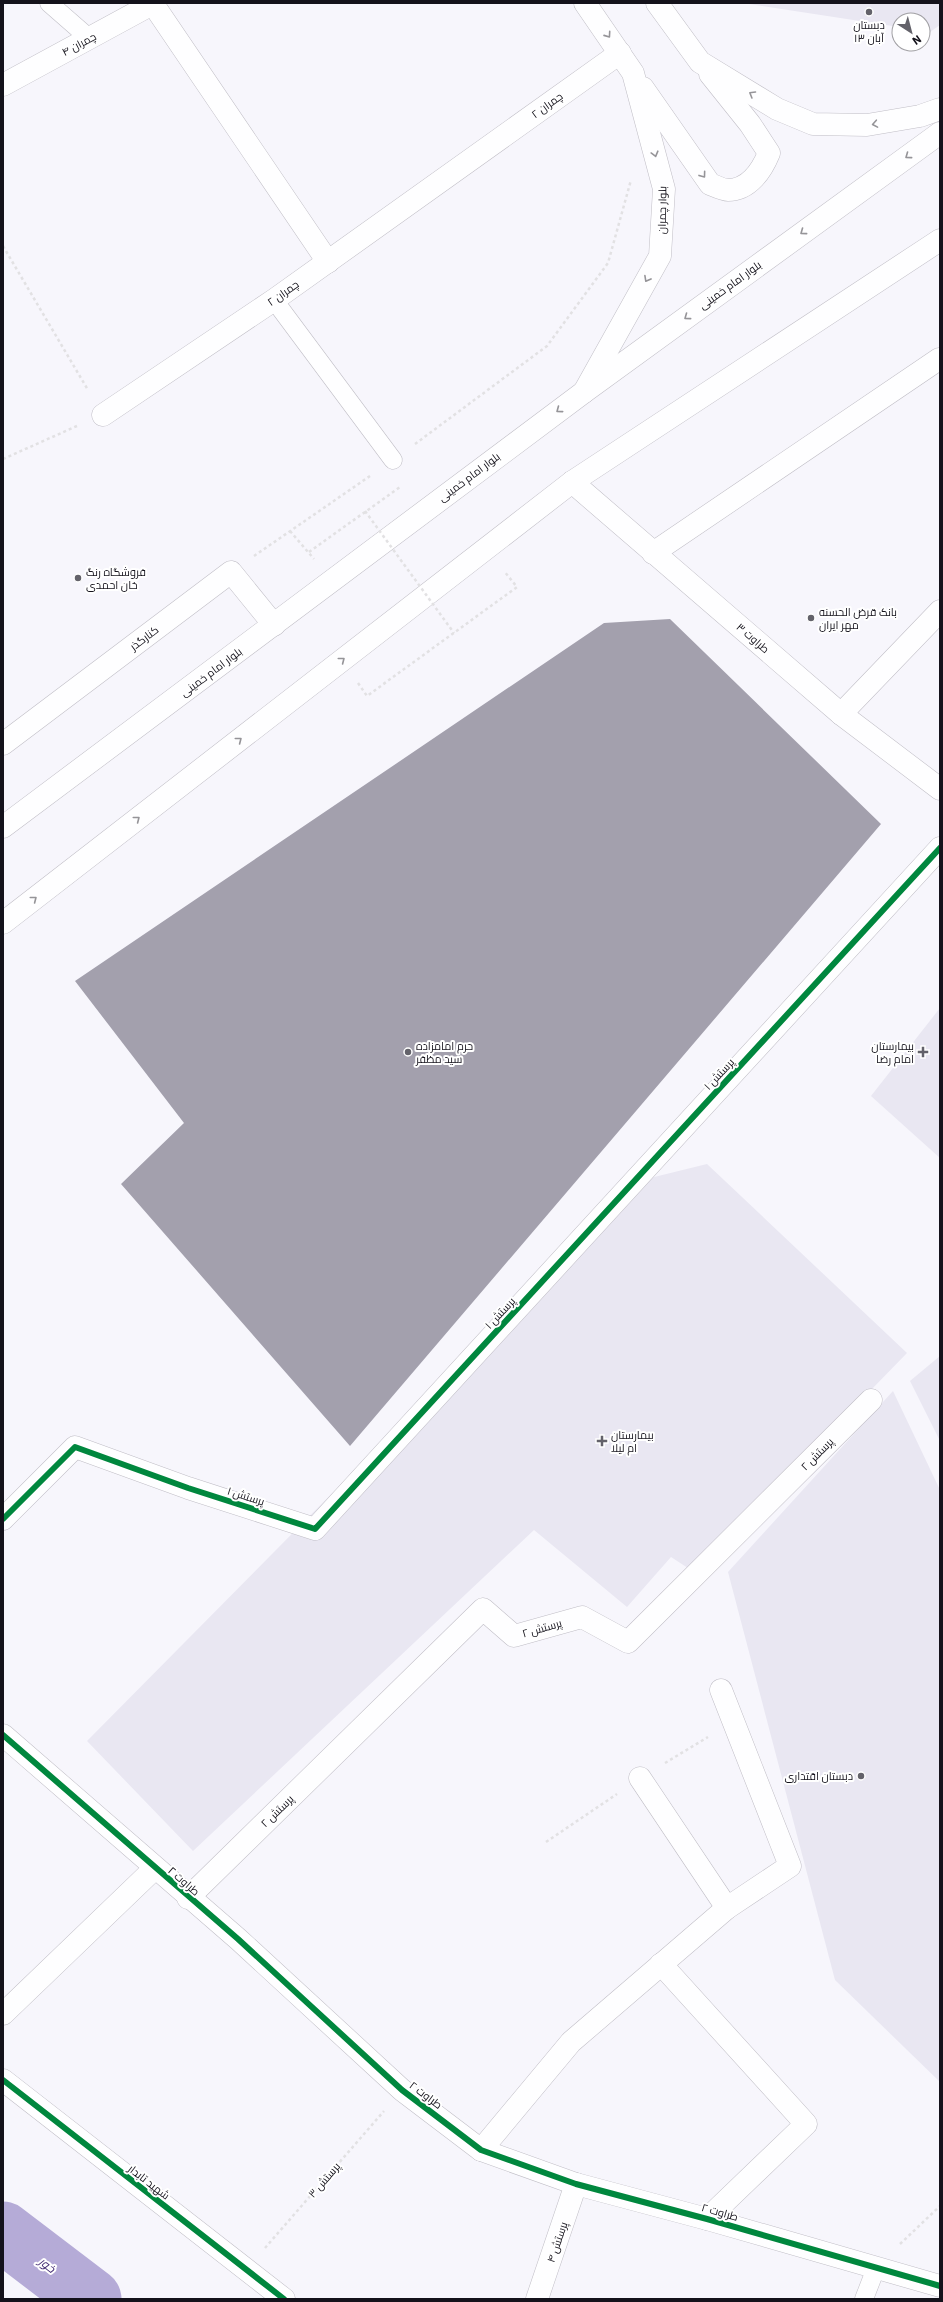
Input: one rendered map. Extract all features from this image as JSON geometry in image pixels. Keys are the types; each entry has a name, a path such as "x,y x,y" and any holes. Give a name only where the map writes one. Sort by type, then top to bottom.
{"street":[{"name":"چمران ۴","path":"3,85 153,3"},
{"path":"153,3 328,262"},
{"name":"بلوار چمران","path":"584,392 660,256 664,189 634,73 585,3"},
{"path":"634,73 710,184 728,190 745,185 761,170 769,153 750,124 700,62 657,3"},
{"name":"چمران ۲","path":"103,415 274,300 620,53"},
{"path":"700,62 777,109 813,124 867,125 920,116 940,109"},
{"name":"بلوار امام خمینی","path":"3,827 584,392 940,133"},
{"path":"3,923 572,482 940,240"},
{"path":"653,553 940,359"},
{"name":"طراوت ۳","path":"572,482 841,714 940,789"},
{"path":"231,572 274,624"},
{"name":"کنارگذر","path":"3,744 231,572"},
{"path":"841,714 940,611"},
{"name":"پرستش ۱","path":"3,1519 75,1447 188,1488 315,1529 940,848"},
{"name":"پرستش ۲","path":"188,1898 484,1608 514,1636 582,1617 628,1642 871,1400"},
{"path":"481,2150 571,2042 728,1908 790,1866 720,1690"},
{"name":"طراوت ۲","path":"3,1735 188,1898 238,1939 402,2090 481,2150 576,2184 708,2219 940,2286"},
{"path":"640,1778 728,1908"},
{"path":"3,2014 155,1868"},
{"path":"661,1964 806,2124 708,2219"},
{"name":"شهید تابدار","path":"3,2080 284,2299"},
{"name":"پرستش ۴","path":"537,2299 576,2184"}],"lane":[{"path":"49,3 89,38"},
{"path":"274,300 393,460"},
{"path":"864,2299 876,2268"}],"path":[{"path":"231,572 393,460 547,346 608,263 631,180 651,137"},
{"path":"3,246 103,415 3,459"},
{"path":"290,531 309,552 403,485"},
{"path":"365,511 454,633"},
{"path":"367,696 517,587"},
{"path":"876,2268 940,2206"}],"shaded area":[{"name":"دبستان ۱۳ آبان","path":"742,3 940,3 940,25 931,31 931,12 891,12 891,26"},
{"name":"بیمارستان امام رضا","path":"940,1008 940,1158 871,1096"},
{"name":"بیمارستان ام لیلا","path":"707,1164 907,1353 694,1572 671,1557 627,1607 534,1530 193,1851 87,1741 642,1180"},
{"path":"940,1356 940,1441 910,1381"},
{"name":"دبستان اقتداری","path":"893,1391 940,1490 940,2082 835,1980 728,1572"}],"building":[{"name":"حرم امامزاده سید مظفر","path":"670,619 881,824 350,1446 121,1184 184,1123 75,981 604,623"}],"waterway":[{"name":"خور","path":"3,2232 91,2299"}],"cycle path":[{"path":"3,1519 75,1447 188,1488 315,1529 940,848"},
{"path":"3,1735 238,1939 402,2090 481,2150 576,2184 707,2219 940,2286"},
{"path":"3,2080 284,2299"}],"place":[{"name":"دبستان ۱۳ آبان","path":"869,12"},
{"name":"فروشگاه رنگ خان احمدی","path":"78,578"},
{"name":"بانک قرض الحسنه مهر ایران","path":"811,618"},
{"name":"حرم امامزاده سید مظفر","path":"408,1052"},
{"name":"بیمارستان امام رضا","path":"923,1052"},
{"name":"بیمارستان ام لیلا","path":"602,1441"},
{"name":"دبستان اقتداری","path":"861,1776"}]}
